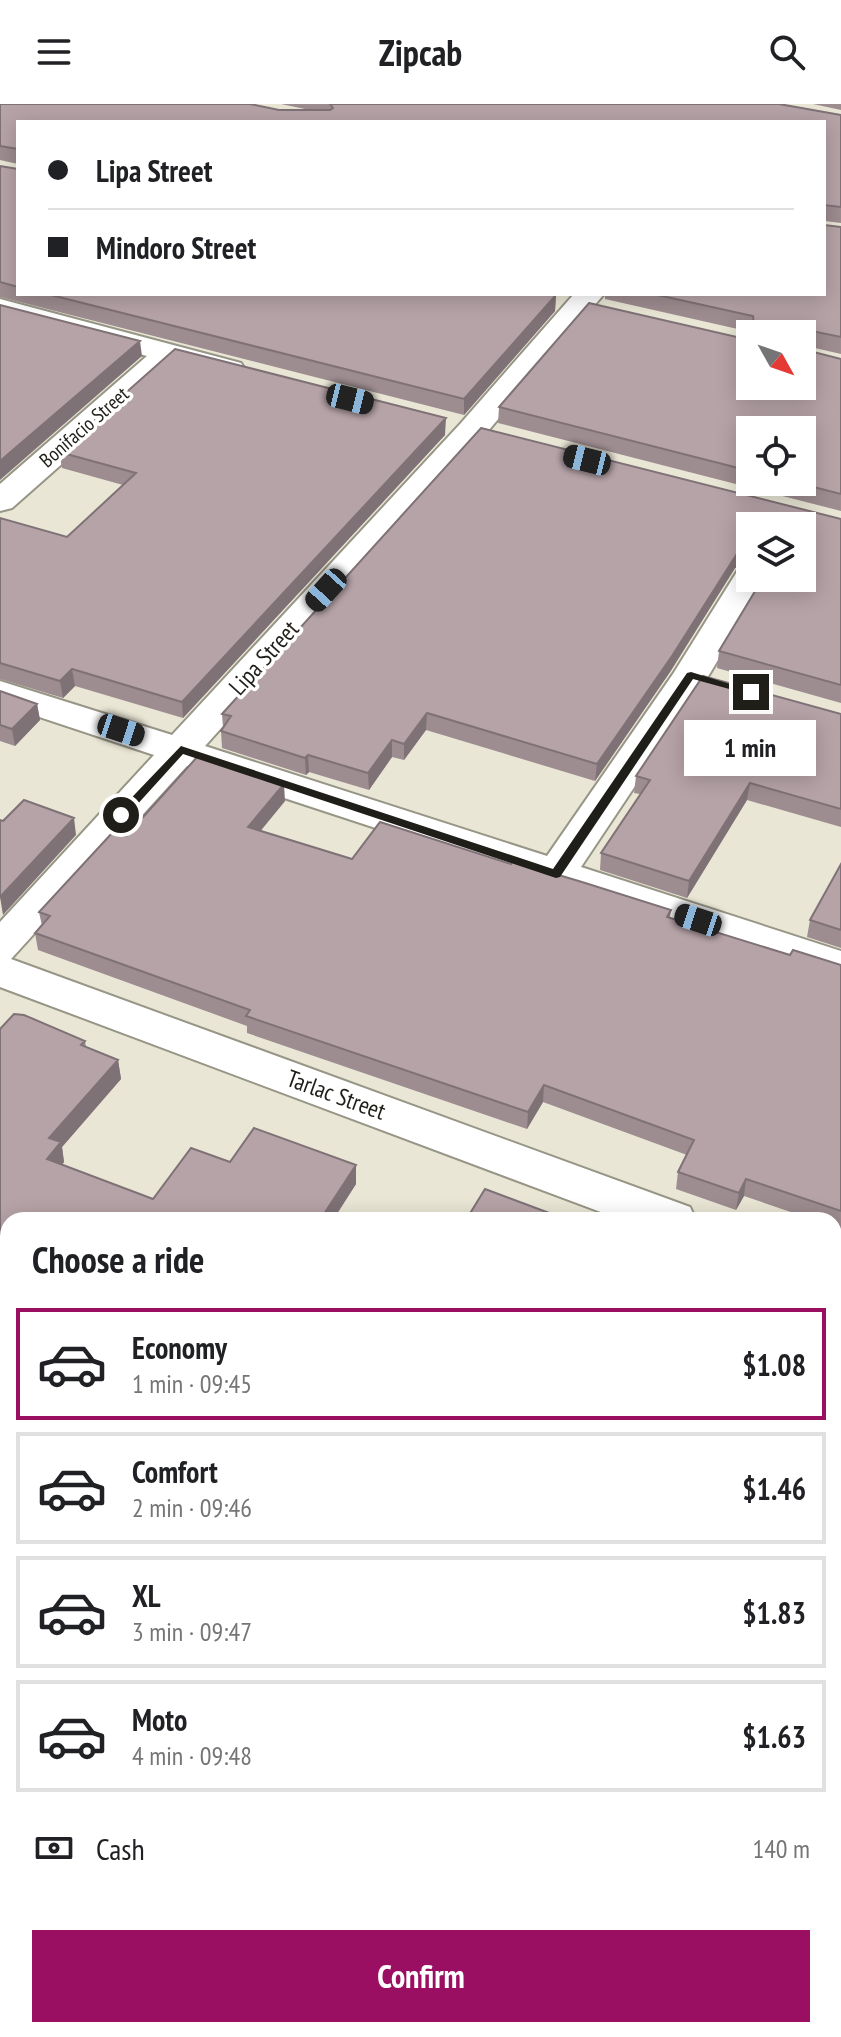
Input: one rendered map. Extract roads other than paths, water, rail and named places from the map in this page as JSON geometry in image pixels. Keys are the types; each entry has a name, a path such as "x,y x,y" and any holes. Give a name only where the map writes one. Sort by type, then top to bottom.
{"street":[{"path":"544,297 594,304"},
{"name":"Lipa Street","path":"0,948 472,430 594,304"},
{"path":"0,308 260,376"},
{"name":"Bonifacio Street","path":"6,488 169,353"},
{"path":"556,874 706,679 744,592"},
{"path":"0,692 841,966"},
{"name":"Tarlac Street","path":"0,971 651,1212"}]}
